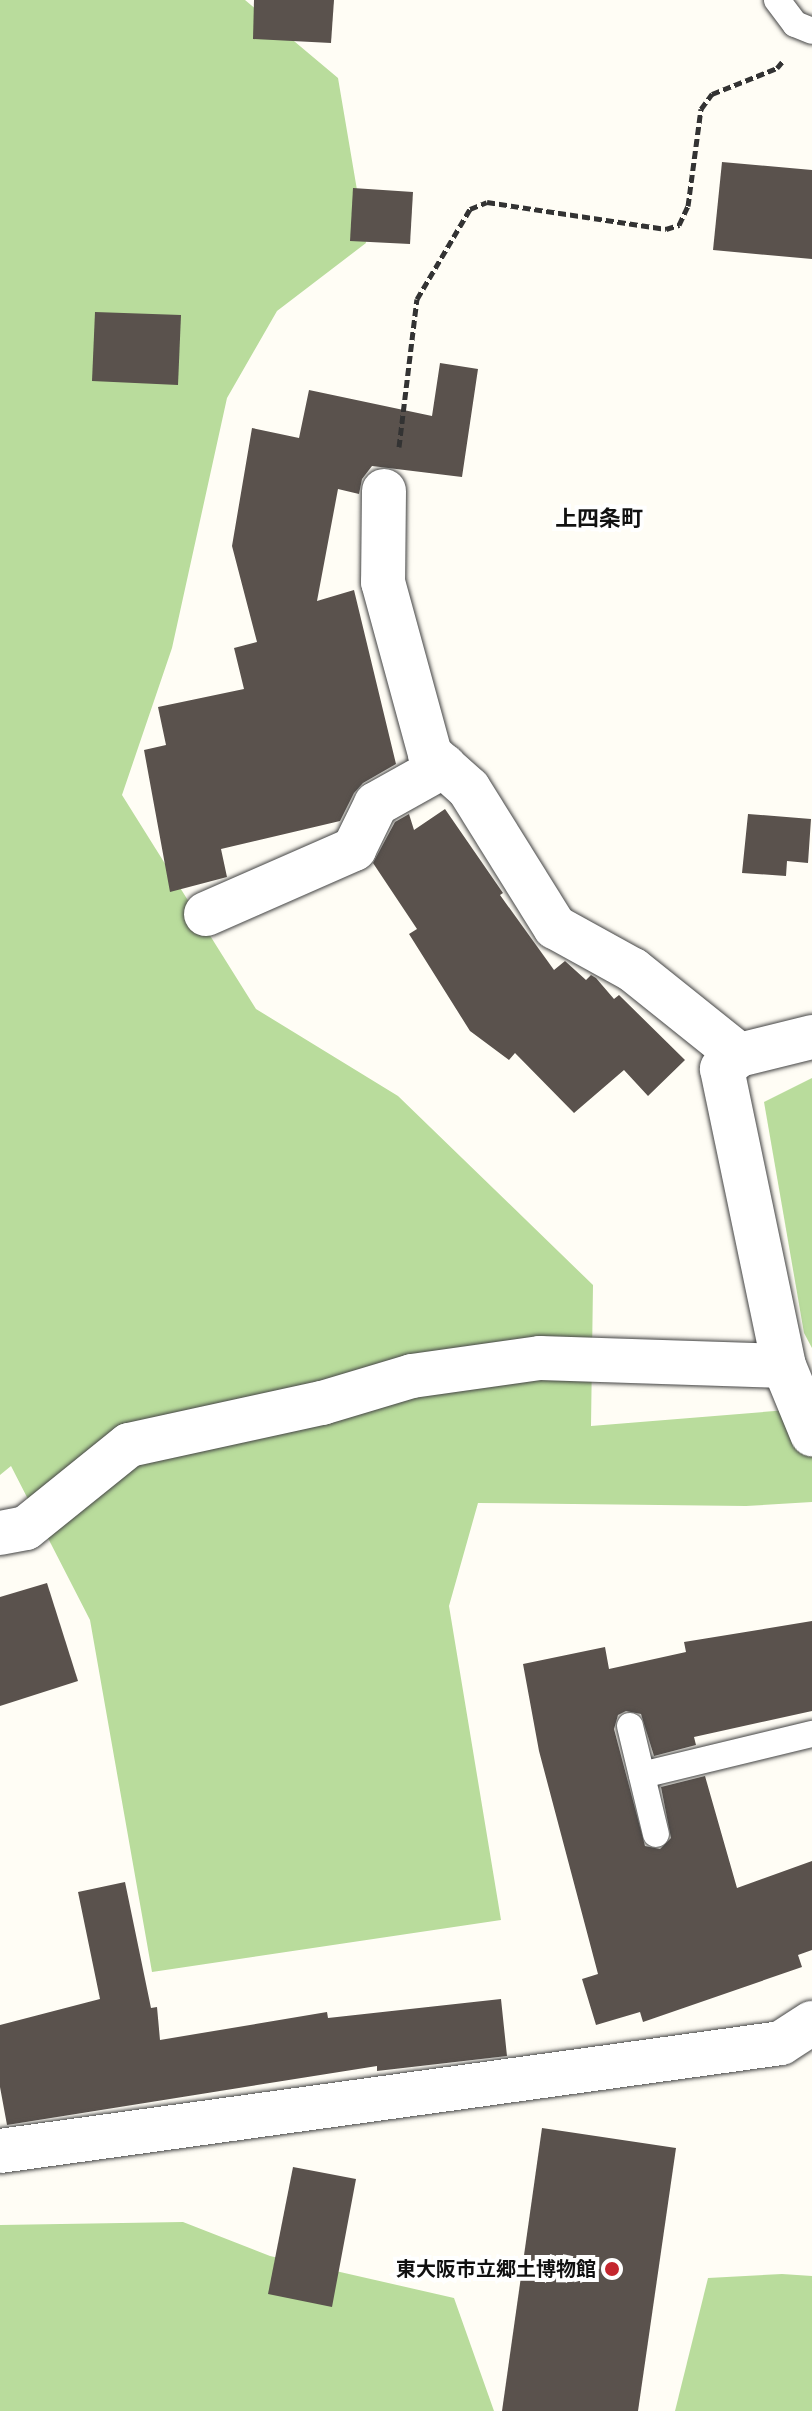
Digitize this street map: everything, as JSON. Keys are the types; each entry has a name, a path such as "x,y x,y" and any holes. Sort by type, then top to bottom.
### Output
{"street":[{"path":"384,491 383,582 430,754 469,789 555,927 633,970 739,1055"},
{"path":"206,914 354,849 376,804 444,766"},
{"path":"812,1037 739,1055 722,1069 784,1366 812,1434"},
{"path":"0,1533 26,1528 129,1445 322,1403 412,1376 540,1358 784,1366"},
{"path":"0,2151 781,2043 812,2023"}],"lane":[{"path":"777,0 795,24 810,30"},
{"path":"630,1726 656,1834"},
{"path":"642,1775 812,1734"}],"path":[{"path":"384,491 396,472 417,299 470,209 487,202 666,229 679,225 688,206 701,109 712,94 777,68 810,30"}],"green space":[{"path":"0,0 245,0 338,78 366,243 277,311 227,398 172,648 122,795 256,1009 398,1096 593,1285 591,1426 812,1408 812,1502 746,1506 478,1503 449,1606 501,1920 152,1972 90,1620 11,1466 0,1475"},
{"path":"812,1078 812,1348 804,1333 764,1102"},
{"path":"183,2222 270,2256 454,2298 494,2411 0,2411 0,2225"},
{"path":"782,2274 812,2276 812,2411 675,2411 708,2278"}],"building":[{"path":"254,0 334,0 331,43 253,39"},
{"path":"722,162 812,170 812,259 713,250"},
{"path":"353,188 413,192 410,244 350,241"},
{"path":"95,312 181,315 178,385 92,381"},
{"path":"440,363 478,369 462,477 372,466 362,479 359,494 338,489 317,601 354,590 396,764 363,783 354,793 340,821 221,849 227,877 170,892 144,750 166,745 158,707 244,689 234,648 257,642 232,546 252,428 299,438 309,390 432,416"},
{"path":"445,809 503,893 500,895 554,970 565,961 586,980 591,975 596,978 614,999 619,995 685,1060 648,1096 624,1070 574,1113 515,1053 509,1060 470,1031 409,934 417,929 373,863 395,822 409,814 414,830"},
{"path":"748,814 811,819 808,863 787,861 786,876 742,873"},
{"path":"47,1583 78,1681 0,1706 0,1597"},
{"path":"812,1621 812,1711 694,1737 696,1745 654,1756 641,1714 626,1711 618,1715 614,1729 645,1846 660,1849 671,1838 661,1787 705,1776 737,1888 812,1861 812,1950 798,1955 802,1967 643,2022 640,2012 596,2025 582,1979 598,1974 539,1751 523,1664 605,1647 609,1669 686,1652 684,1642"},
{"path":"125,1882 151,2008 157,2007 160,2040 327,2012 328,2018 501,1999 507,2056 377,2071 377,2066 7,2125 0,2087 0,2025 100,1999 78,1892"},
{"name":"東大阪市立郷土博物館","path":"542,2128 676,2148 638,2411 502,2411"},
{"path":"293,2167 356,2179 332,2307 268,2294"}],"place":[{"name":"東大阪市立郷土博物館","path":"612,2269"}],"district":[{"name":"上四条町","path":"599,519"}]}
